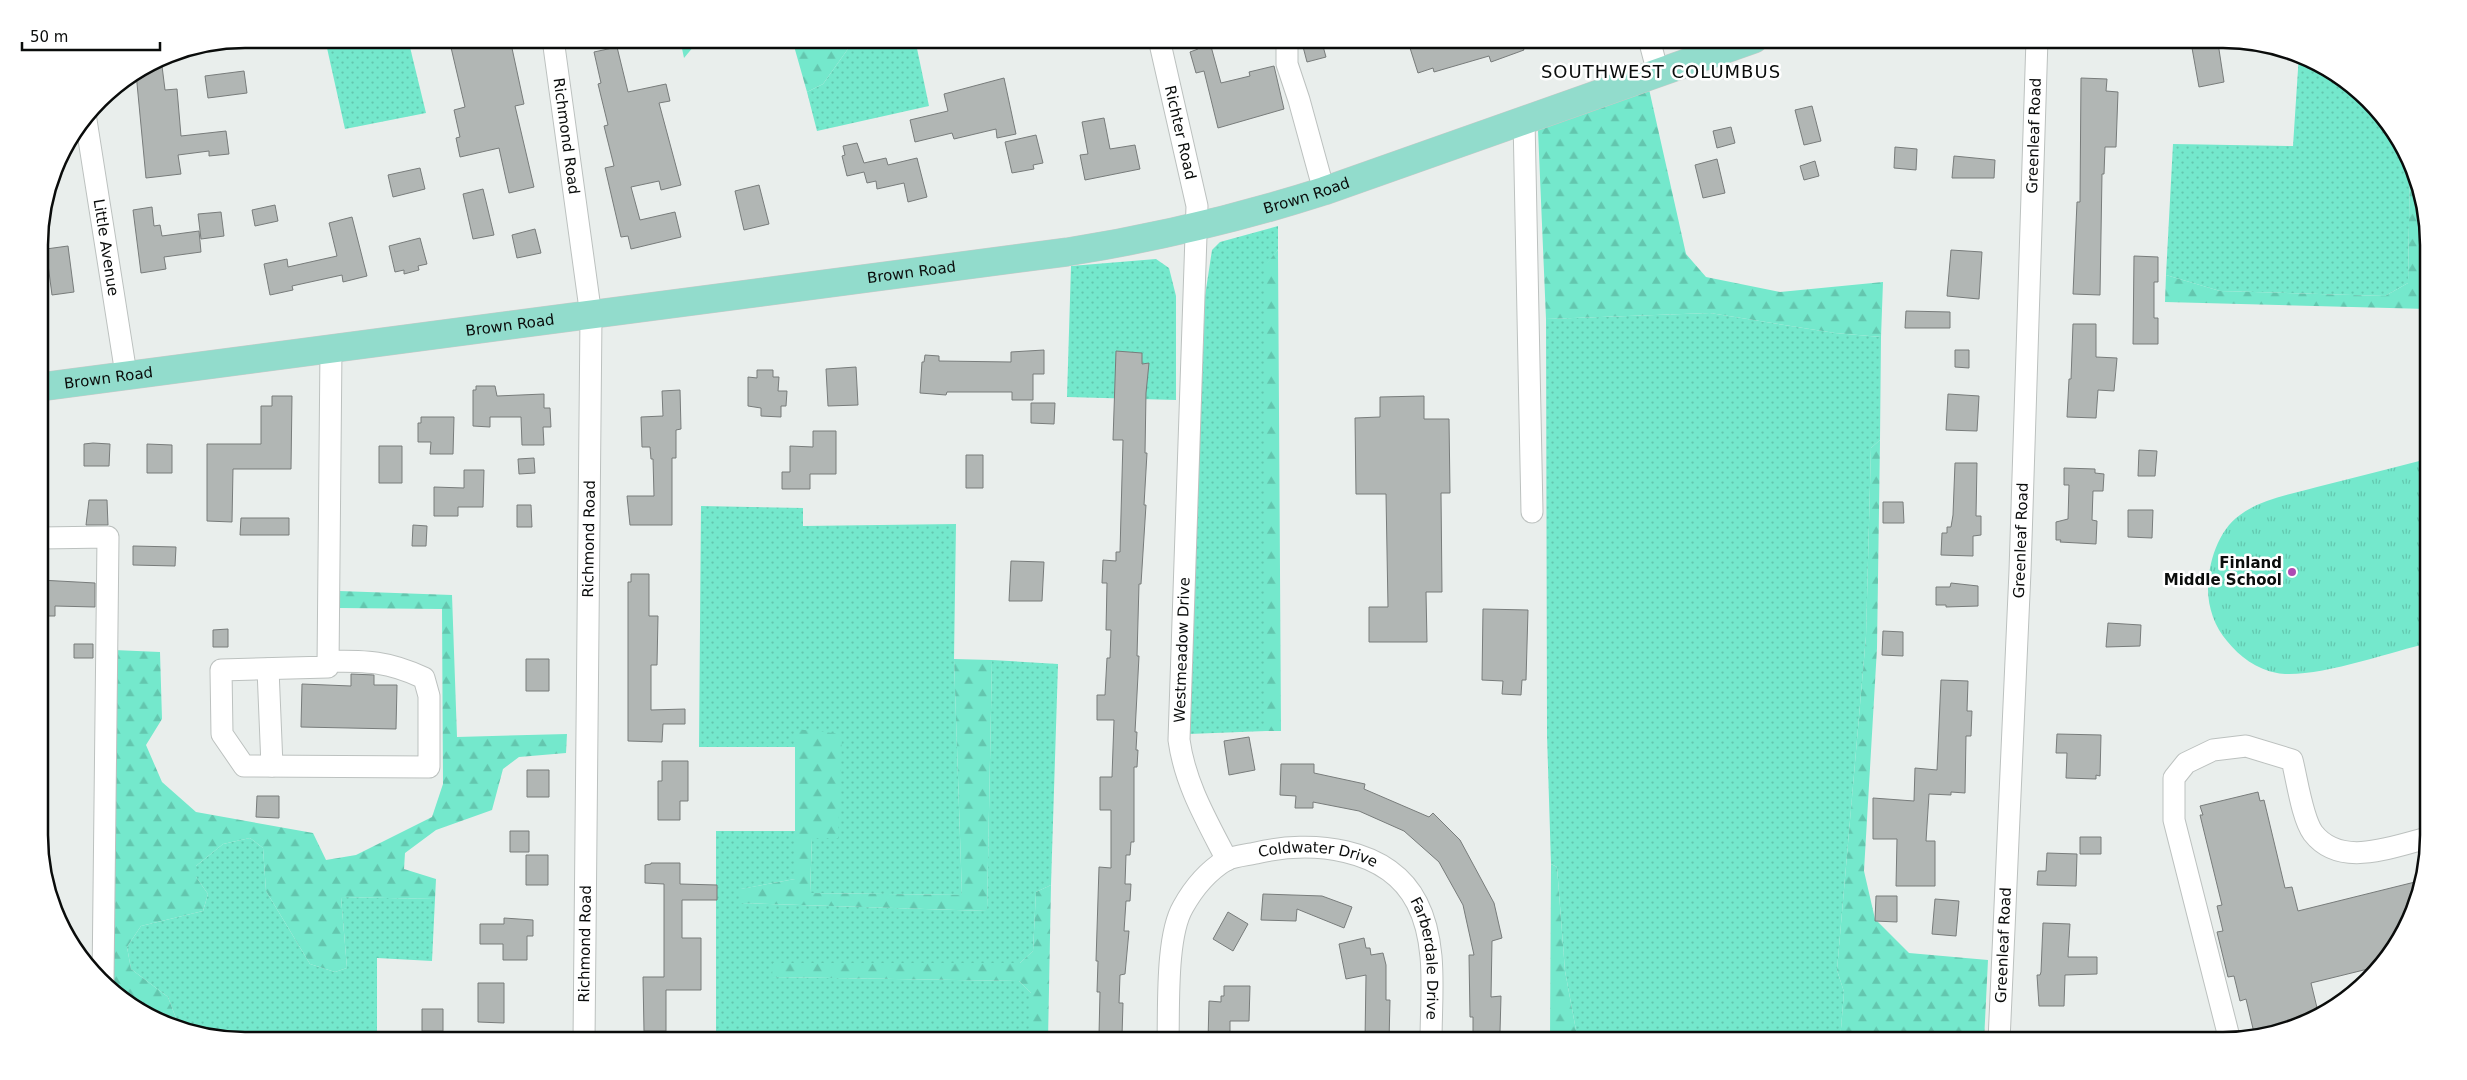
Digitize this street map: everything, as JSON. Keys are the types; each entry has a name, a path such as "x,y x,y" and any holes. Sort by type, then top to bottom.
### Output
{"main road":[{"name":"Brown Road","path":"48,386 126,374 591,316 1067,252 1197,228 1324,191 1728,48"}],"street":[{"name":"Richmond Road","path":"554,48 591,316 584,1032"},
{"name":"Richter Road","path":"1161,48 1197,206 1197,228"},
{"path":"1286,48 1287,64 1300,100 1324,191"},
{"path":"1651,48 1658,72"},
{"name":"Greenleaf Road","path":"1999,1032 2020,571 2038,48"},
{"path":"1524,119 1532,512"},
{"name":"Little Avenue","path":"87,126 126,374"},
{"name":"Westmeadow Drive","path":"1197,228 1179,740 1182,762 1188,781 1227,860"},
{"path":"328,661 372,661 400,667 424,678 429,696 430,767 244,766 222,734 221,670 328,667 328,661 331,348"},
{"path":"48,538 108,537 103,973"},
{"path":"268,669 272,766"},
{"path":"2228,1032 2174,820 2174,778 2186,763 2212,750 2246,746 2292,760 2301,801 2313,833 2332,849 2358,854 2420,840"},
{"name":"Coldwater Drive","path":"1227,860 1278,848 1329,849 1354,853 1380,864 1401,881"},
{"path":"1168,1032 1171,949 1182,908 1200,882 1227,860"},
{"name":"Farberdale Drive","path":"1401,881 1417,902 1427,929 1431,954 1431,1032"}],"green space":[{"path":"327,48 410,48 426,113 345,129"},
{"path":"682,48 692,48 684,58"},
{"path":"795,48 849,48 823,84 807,92"},
{"path":"849,48 917,48 929,106 817,131 807,92 823,84"},
{"path":"2298,62 2332,81 2362,105 2386,135 2405,169 2410,183 2408,283 2385,296 2220,291 2166,275 2173,144 2293,146"},
{"path":"1649,89 1686,254 1706,277 1780,292 1883,282 1881,337 1835,333 1710,313 1546,319 1538,130"},
{"path":"2410,183 2418,219 2420,309 2165,302 2166,275 2220,291 2385,296 2408,283"},
{"path":"1278,226 1278,250 1266,265 1266,731 1189,734 1205,296 1212,250 1220,242"},
{"path":"1278,250 1281,731 1266,731 1266,264"},
{"path":"1156,259 1169,268 1176,296 1176,400 1067,397 1071,266"},
{"path":"1710,313 1835,333 1881,337 1880,440 1871,448 1866,636 1837,970 1844,992 1841,1032 1576,1032 1565,971 1557,867 1551,864 1547,735 1546,319"},
{"path":"1880,440 1877,648 1864,871 1875,919 1909,953 1988,960 1984,1032 1841,1032 1844,992 1837,970 1866,636 1871,448"},
{"path":"2420,461 2420,645 2330,669 2291,674 2262,669 2249,662 2232,647 2216,623 2209,603 2208,579 2212,559 2220,538 2232,521 2248,509 2277,498"},
{"path":"701,506 803,508 803,526 956,524 954,659 962,895 810,893 812,838 838,838 795,730 795,747 699,747"},
{"path":"339,591 452,595 457,737 567,734 566,753 519,757 503,769 492,810 436,830 405,853 404,869 436,879 435,899 341,897 347,968 335,972 310,964 266,891 263,848 250,838 223,844 196,866 196,877 208,894 203,911 141,926 127,947 131,969 168,997 177,1021 169,1018 135,999 112,981 114,650 160,652 162,719 146,745 162,782 196,812 313,833 326,860 356,855 432,817 443,784 442,609 339,608"},
{"path":"954,659 992,660 987,911 741,903 740,889 795,879 795,729 842,734 838,838 812,838 810,893 962,895"},
{"path":"992,660 1058,664 1051,885 1036,892 1033,951 1020,963 772,977 1019,981 1031,993 1031,1032 716,1032 716,831 795,831 795,879 741,889 741,903 987,911"},
{"path":"250,838 263,848 266,891 310,964 335,972 347,968 341,897 435,899 432,961 377,958 377,1032 232,1032 194,1026 177,1021 168,997 131,969 127,947 141,926 203,911 208,894 196,877 196,866 223,844"},
{"path":"1551,864 1557,867 1565,971 1576,1032 1550,1032"},
{"path":"1051,885 1048,1032 1031,1032 1031,993 1019,981 772,977 773,963 1020,963 1033,951 1036,892"}],"building":[{"path":"451,48 512,48 524,104 515,106 534,187 509,193 499,148 460,157 456,138 460,137 454,110 465,107"},
{"path":"617,48 628,92 666,84 670,101 659,103 681,185 661,190 659,181 631,187 640,220 675,212 681,237 631,249 628,236 621,237 605,168 614,166 604,126 608,125 598,84 601,83 594,52"},
{"path":"1211,48 1221,83 1250,76 1249,72 1274,66 1284,109 1218,128 1204,71 1196,73 1190,52"},
{"path":"1303,48 1324,48 1326,57 1307,62"},
{"path":"1410,48 1523,48 1524,50 1491,62 1489,56 1434,72 1433,68 1418,73"},
{"path":"2192,48 2219,48 2224,82 2199,87"},
{"path":"162,66 165,90 177,89 181,136 226,131 229,154 209,156 209,151 178,155 181,174 146,178 137,80"},
{"path":"244,71 247,93 208,98 205,76"},
{"path":"1004,78 1016,134 997,138 996,129 954,139 952,133 915,142 910,120 948,111 944,94"},
{"path":"2081,78 2107,79 2106,91 2118,92 2116,147 2105,147 2104,174 2102,174 2100,295 2073,294 2077,202 2080,202"},
{"path":"1812,106 1821,141 1804,145 1795,110"},
{"path":"1104,118 1110,149 1135,145 1140,169 1085,180 1080,155 1088,154 1082,122"},
{"path":"1731,127 1735,143 1717,148 1713,131"},
{"path":"1036,135 1043,163 1033,165 1034,169 1012,173 1005,142"},
{"path":"857,143 864,163 886,158 888,165 917,158 927,197 908,202 904,183 877,189 876,181 867,183 864,172 847,176 842,156 845,155 843,146"},
{"path":"1895,147 1917,149 1916,170 1894,168"},
{"path":"1954,156 1995,160 1994,178 1952,178"},
{"path":"1717,159 1725,193 1703,198 1695,165"},
{"path":"1815,161 1819,176 1804,180 1800,166"},
{"path":"420,168 425,189 393,197 388,175"},
{"path":"759,185 769,224 744,230 735,191"},
{"path":"483,189 494,235 473,239 463,194"},
{"path":"275,205 278,221 255,226 252,210"},
{"path":"152,207 154,226 160,225 162,236 199,231 201,252 164,257 166,269 141,273 133,210"},
{"path":"221,212 224,236 201,239 198,214"},
{"path":"352,217 367,276 343,282 342,275 292,286 293,290 270,295 264,264 287,259 288,267 337,256 329,223"},
{"path":"535,229 541,253 517,258 512,235"},
{"path":"420,238 427,264 418,266 419,270 404,274 404,270 395,272 389,246"},
{"path":"68,246 74,292 52,295 48,249"},
{"path":"1951,250 1982,252 1979,299 1947,296"},
{"path":"2134,256 2158,257 2158,282 2154,282 2154,318 2158,318 2158,344 2133,344"},
{"path":"1906,311 1950,312 1950,328 1905,328"},
{"path":"2073,324 2096,324 2096,357 2117,358 2114,391 2098,390 2096,418 2067,417 2069,379 2071,379"},
{"path":"1044,350 1044,374 1033,374 1033,400 1012,400 1012,392 947,392 946,395 920,393 922,362 924,362 925,355 939,356 939,361 1011,362 1011,352"},
{"path":"1955,350 1969,350 1969,368 1955,367"},
{"path":"1116,351 1142,353 1142,364 1149,363 1146,393 1145,453 1147,453 1144,505 1146,505 1141,584 1139,584 1137,656 1139,656 1135,732 1137,732 1136,750 1138,750 1137,767 1134,767 1134,842 1131,842 1130,855 1126,855 1125,884 1131,884 1130,901 1126,901 1124,931 1129,931 1125,974 1120,975 1119,1003 1123,1003 1122,1032 1099,1032 1100,992 1097,992 1098,961 1096,961 1099,867 1111,868 1111,810 1100,810 1100,777 1112,777 1114,720 1097,720 1097,695 1105,695 1107,658 1110,658 1111,630 1106,630 1107,583 1102,583 1103,560 1116,561 1116,552 1120,552 1123,440 1113,440"},
{"path":"856,367 858,405 828,406 826,369"},
{"path":"757,370 773,370 773,377 779,377 778,391 787,391 786,406 781,406 781,417 761,416 761,408 748,406 748,377 757,378"},
{"path":"476,386 495,386 497,396 544,394 544,408 550,408 551,427 543,427 544,445 522,445 521,417 490,417 490,427 473,426 473,390 476,390"},
{"path":"680,390 681,429 676,430 676,458 672,458 672,525 630,525 627,496 654,496 653,459 651,459 650,447 642,447 641,417 663,416 662,391"},
{"path":"1948,394 1979,396 1977,431 1946,430"},
{"path":"272,396 292,396 291,469 233,469 232,522 207,521 207,444 261,444 261,406 272,406"},
{"path":"1424,396 1424,419 1449,419 1450,493 1441,493 1442,592 1426,592 1427,642 1369,642 1369,607 1388,607 1386,494 1356,494 1355,418 1380,417 1380,397"},
{"path":"1031,403 1055,403 1054,424 1031,423"},
{"path":"421,417 454,417 453,454 430,454 431,442 418,442 418,423 421,423"},
{"path":"813,431 836,431 836,474 810,474 810,489 782,489 782,472 790,472 790,446 813,447"},
{"path":"84,444 110,444 109,466 84,466"},
{"path":"147,444 172,445 172,473 147,473"},
{"path":"379,446 402,446 402,483 379,483"},
{"path":"2139,450 2157,451 2155,476 2138,476"},
{"path":"966,455 983,455 983,488 966,488"},
{"path":"534,458 535,473 519,474 518,459"},
{"path":"1955,463 1977,463 1976,516 1981,516 1981,535 1973,536 1973,556 1941,555 1942,533 1947,533 1947,527 1951,527 1953,515"},
{"path":"2064,468 2095,469 2095,473 2104,474 2103,491 2093,491 2092,520 2097,521 2096,544 2060,542 2061,540 2056,540 2056,522 2068,519 2069,485 2064,485"},
{"path":"464,470 484,470 483,507 458,507 458,516 434,516 434,487 464,488"},
{"path":"89,500 107,500 108,525 86,525"},
{"path":"1883,502 1903,502 1904,523 1883,523"},
{"path":"517,505 531,505 532,527 517,527"},
{"path":"2128,510 2153,510 2152,538 2128,537"},
{"path":"241,518 289,518 289,535 240,535"},
{"path":"413,525 427,526 426,546 412,546"},
{"path":"133,546 176,547 175,566 133,565"},
{"path":"1011,561 1044,562 1042,601 1009,601"},
{"path":"631,574 649,574 649,616 658,616 657,665 651,665 651,710 685,709 685,724 663,724 662,742 628,741 628,582 631,582"},
{"path":"48,580 95,583 95,607 55,606 55,616 48,616"},
{"path":"1951,583 1978,586 1978,606 1946,607 1946,605 1936,605 1936,587 1950,587"},
{"path":"1483,609 1528,610 1526,680 1522,680 1521,695 1502,694 1503,681 1482,680"},
{"path":"2108,623 2141,625 2140,646 2106,647"},
{"path":"228,629 228,647 213,647 213,630"},
{"path":"1883,631 1903,632 1903,656 1882,655"},
{"path":"74,644 93,644 93,658 74,658"},
{"path":"526,659 549,659 549,691 526,691"},
{"path":"351,674 374,675 374,685 397,685 396,729 301,727 302,684 351,686"},
{"path":"1941,680 1968,681 1967,711 1972,711 1971,736 1966,736 1965,793 1951,792 1951,795 1929,794 1926,841 1935,841 1935,886 1896,886 1897,839 1873,839 1873,798 1914,801 1915,768 1937,770"},
{"path":"2057,734 2101,735 2100,776 2096,775 2096,779 2066,778 2067,753 2056,753"},
{"path":"1249,737 1255,770 1229,775 1224,741"},
{"path":"662,761 688,761 688,801 680,801 680,820 658,820 658,781 662,781"},
{"path":"1281,764 1314,764 1314,773 1365,784 1364,789 1429,817 1433,813 1460,840 1494,903 1502,938 1492,941 1491,997 1501,996 1500,1032 1473,1032 1473,1017 1470,1017 1469,955 1474,955 1463,905 1439,862 1404,831 1359,811 1313,802 1313,808 1295,808 1296,796 1280,795"},
{"path":"527,770 549,770 549,797 527,797"},
{"path":"2258,792 2260,801 2264,800 2285,888 2292,887 2298,911 2414,882 2405,911 2399,923 2386,945 2367,969 2311,983 2317,1008 2298,1018 2253,1030 2246,999 2240,1001 2234,976 2228,977 2217,932 2223,931 2217,906 2222,905 2200,815 2203,815 2200,806"},
{"path":"257,796 279,796 279,818 256,817"},
{"path":"510,831 529,831 529,852 510,852"},
{"path":"2080,837 2101,837 2101,854 2080,854"},
{"path":"2047,853 2077,854 2076,886 2037,885 2038,871 2046,871"},
{"path":"526,855 548,855 548,885 526,885"},
{"path":"651,863 680,863 680,884 717,885 717,900 682,900 682,938 701,938 701,990 666,990 666,1031 644,1031 643,977 664,977 664,884 645,883 645,865"},
{"path":"1263,894 1322,896 1352,907 1344,928 1297,909 1296,921 1261,920"},
{"path":"1876,896 1897,896 1897,922 1875,921"},
{"path":"1935,899 1959,901 1956,936 1932,934"},
{"path":"1228,912 1248,924 1233,951 1213,939"},
{"path":"504,918 533,920 533,936 527,936 527,960 503,960 503,944 480,944 480,924 504,924"},
{"path":"2043,923 2070,924 2068,957 2097,957 2097,974 2065,975 2064,1006 2039,1006 2037,975 2040,975 2041,972"},
{"path":"1364,938 1366,948 1370,948 1371,955 1383,953 1386,965 1386,1000 1390,1000 1389,1032 1365,1032 1366,975 1346,979 1339,944"},
{"path":"478,983 504,983 504,1023 478,1022"},
{"path":"1224,986 1250,986 1249,1021 1230,1021 1230,1032 1208,1032 1209,1001 1221,1002 1221,996 1224,996"},
{"path":"422,1009 443,1009 443,1031 422,1031"}],"place":[{"name":"Finland Middle School","path":"2292,572"}],"district":[{"name":"SOUTHWEST COLUMBUS","path":"1661,72"}]}
